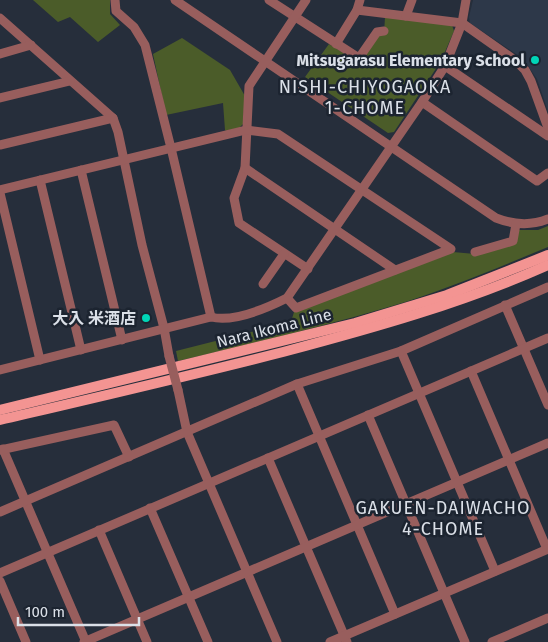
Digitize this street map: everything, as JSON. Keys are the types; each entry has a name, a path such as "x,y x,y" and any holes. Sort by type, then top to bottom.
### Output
{"main road":[{"name":"Nara Ikoma Line","path":"0,410 355,324 447,295 548,255"},
{"name":"Nara Ikoma Line","path":"0,420 242,362 364,330 447,305 548,264"}],"street":[{"path":"115,0 116,11 134,27 145,45 172,148 211,317"},
{"path":"175,0 496,218 516,224 528,225 548,219"},
{"path":"269,0 359,58 377,32 384,31"},
{"path":"306,0 249,86 245,168 234,198 239,223 308,269"},
{"path":"336,44 357,10 360,0"},
{"path":"406,16 412,0"},
{"path":"0,370 211,317 221,320 265,309 287,298 445,66 462,23 466,0"},
{"path":"357,10 462,23 516,61 525,70 531,81 548,128"},
{"path":"0,18 113,118 118,132 142,245 164,328 187,432 277,642"},
{"path":"0,54 31,45"},
{"path":"445,66 548,136"},
{"path":"0,98 70,81"},
{"path":"422,102 536,180 548,173"},
{"path":"0,145 113,118"},
{"path":"0,190 246,130 278,134 450,249 296,308 287,298"},
{"path":"245,168 395,270"},
{"path":"81,170 122,340"},
{"path":"40,180 81,350"},
{"path":"0,194 40,360"},
{"path":"474,252 513,241 516,224"},
{"path":"263,284 284,254"},
{"path":"0,512 297,384 401,351 548,287"},
{"path":"505,305 548,405"},
{"path":"0,573 548,338"},
{"path":"401,351 495,571"},
{"path":"330,642 346,639 395,614 547,549 471,371"},
{"path":"297,384 395,614"},
{"path":"368,415 465,642"},
{"path":"128,457 114,426 2,449 48,552 85,642 548,443"},
{"path":"268,458 346,639"},
{"path":"150,508 208,642"},
{"path":"99,530 147,642"},
{"path":"0,581 26,642"},
{"path":"492,642 548,618"}],"shaded area":[{"name":"Mitsugarasu Elementary School","path":"473,0 548,0 548,111 537,79 528,66 516,54 470,23 469,17"}],"green space":[{"path":"33,0 110,0 110,14 120,25 98,42 70,17 58,22"},
{"path":"385,17 452,25 454,31 441,61 394,132 388,133 305,77 329,44 360,63 379,34 384,34"},
{"path":"182,38 230,70 245,96 243,124 239,128 225,130 223,103 166,115 153,54"},
{"path":"548,226 548,247 451,286 412,300 339,321 178,361 176,351 291,322 294,312 453,252 475,254 516,243 518,230 538,230"}],"place":[{"name":"Mitsugarasu Elementary School","path":"535,60"},
{"name":"大入 米酒店","path":"146,318"}],"district":[{"name":"NISHI-CHIYOGAOKA 1-CHOME","path":"365,97"},
{"name":"GAKUEN-DAIWACHO 4-CHOME","path":"443,518"}]}
